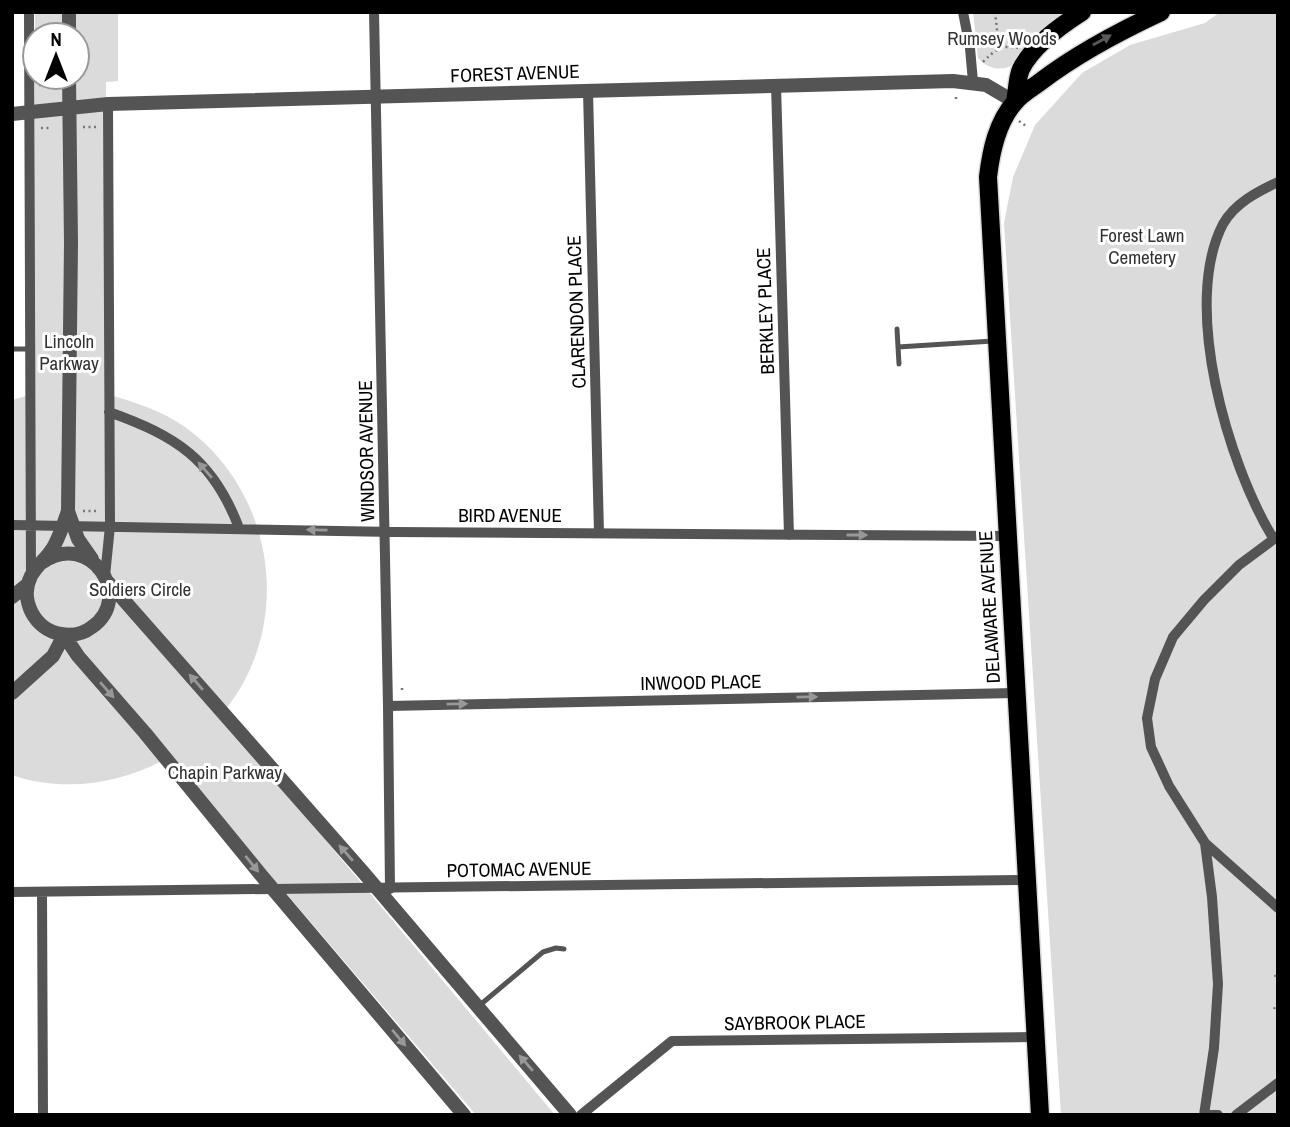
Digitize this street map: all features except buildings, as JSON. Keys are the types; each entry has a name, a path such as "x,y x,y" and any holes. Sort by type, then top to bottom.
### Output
{"main road":[{"name":"DELAWARE AVENUE","path":"1040,1115 988,177 991,152 1000,127 1015,102 1021,70 1058,29 1082,12"},
{"name":"DELAWARE AVENUE","path":"1015,102 1084,50 1161,12"}],"street":[{"path":"29,12 30,525 27,600 33,616 45,628 66,635 86,631 100,619 108,602 103,574 110,526 108,104"},
{"name":"WINDSOR AVENUE","path":"374,12 388,706 384,889"},
{"path":"963,12 973,82"},
{"name":"FOREST AVENUE","path":"12,114 108,104 953,81 986,85 1015,102"},
{"name":"BERKLEY PLACE","path":"776,85 789,535"},
{"path":"69,91 71,243 68,525 103,574 384,889 477,1006 570,1115"},
{"name":"CLARENDON PLACE","path":"588,91 599,533"},
{"path":"1278,182 1249,195 1224,222 1210,261 1207,310 1212,367 1223,419 1256,511 1275,537 1239,565 1204,600 1173,637 1155,679 1147,718 1151,747 1169,786 1205,843 1278,908"},
{"path":"109,412 148,425 180,445 207,470 222,491 239,528"},
{"name":"BIRD AVENUE","path":"12,525 1007,536"},
{"path":"12,597 29,581 68,525"},
{"path":"43,562 69,553 82,556 103,574"},
{"path":"12,693 53,656 66,635"},
{"path":"66,635 78,656 464,1115"},
{"name":"INWOOD PLACE","path":"388,706 1015,693"},
{"path":"1205,843 1218,984 1214,1048 1204,1115 1218,1115"},
{"name":"POTOMAC AVENUE","path":"12,892 1027,880"},
{"path":"42,892 43,1115"},
{"name":"SAYBROOK PLACE","path":"581,1115 672,1041 1037,1037"},
{"path":"1236,1115 1278,1083"}],"lane":[{"path":"897,328 899,364"},
{"path":"898,347 996,341"},
{"path":"12,349 29,348"},
{"path":"477,1006 543,952 551,948 564,949"}],"path":[{"path":"995,12 999,48"},
{"path":"985,60 999,48 1014,47 1023,51"},
{"path":"83,127 99,127"},
{"path":"36,128 52,128"},
{"path":"83,510 101,511"},
{"path":"367,515 371,518"},
{"path":"990,672 996,671"},
{"path":"1275,975 1278,981"},
{"path":"1278,989 1278,995"},
{"path":"1274,1009 1278,1002"}],"green space":[{"path":"35,12 118,12 118,81 106,82 107,394 157,411 185,427 216,455 240,488 256,524 265,564 266,603 260,643 244,681 221,715 555,1115 476,1115 169,757 132,774 92,783 52,784 12,775 12,400 33,394 35,91 91,91 91,21 35,21"},
{"name":"Rumsey Woods","path":"973,12 1070,12 1016,63 1001,69 987,65 978,58"},
{"name":"Forest Lawn Cemetery","path":"1220,12 1278,12 1278,1115 1061,1115 1004,223 1013,177 1035,125 1082,73 1130,45 1205,23"}],"park label":[{"name":"Lincoln Parkway","path":"69,352"},
{"name":"Soldiers Circle","path":"140,589"},
{"name":"Chapin Parkway","path":"225,772"}]}
